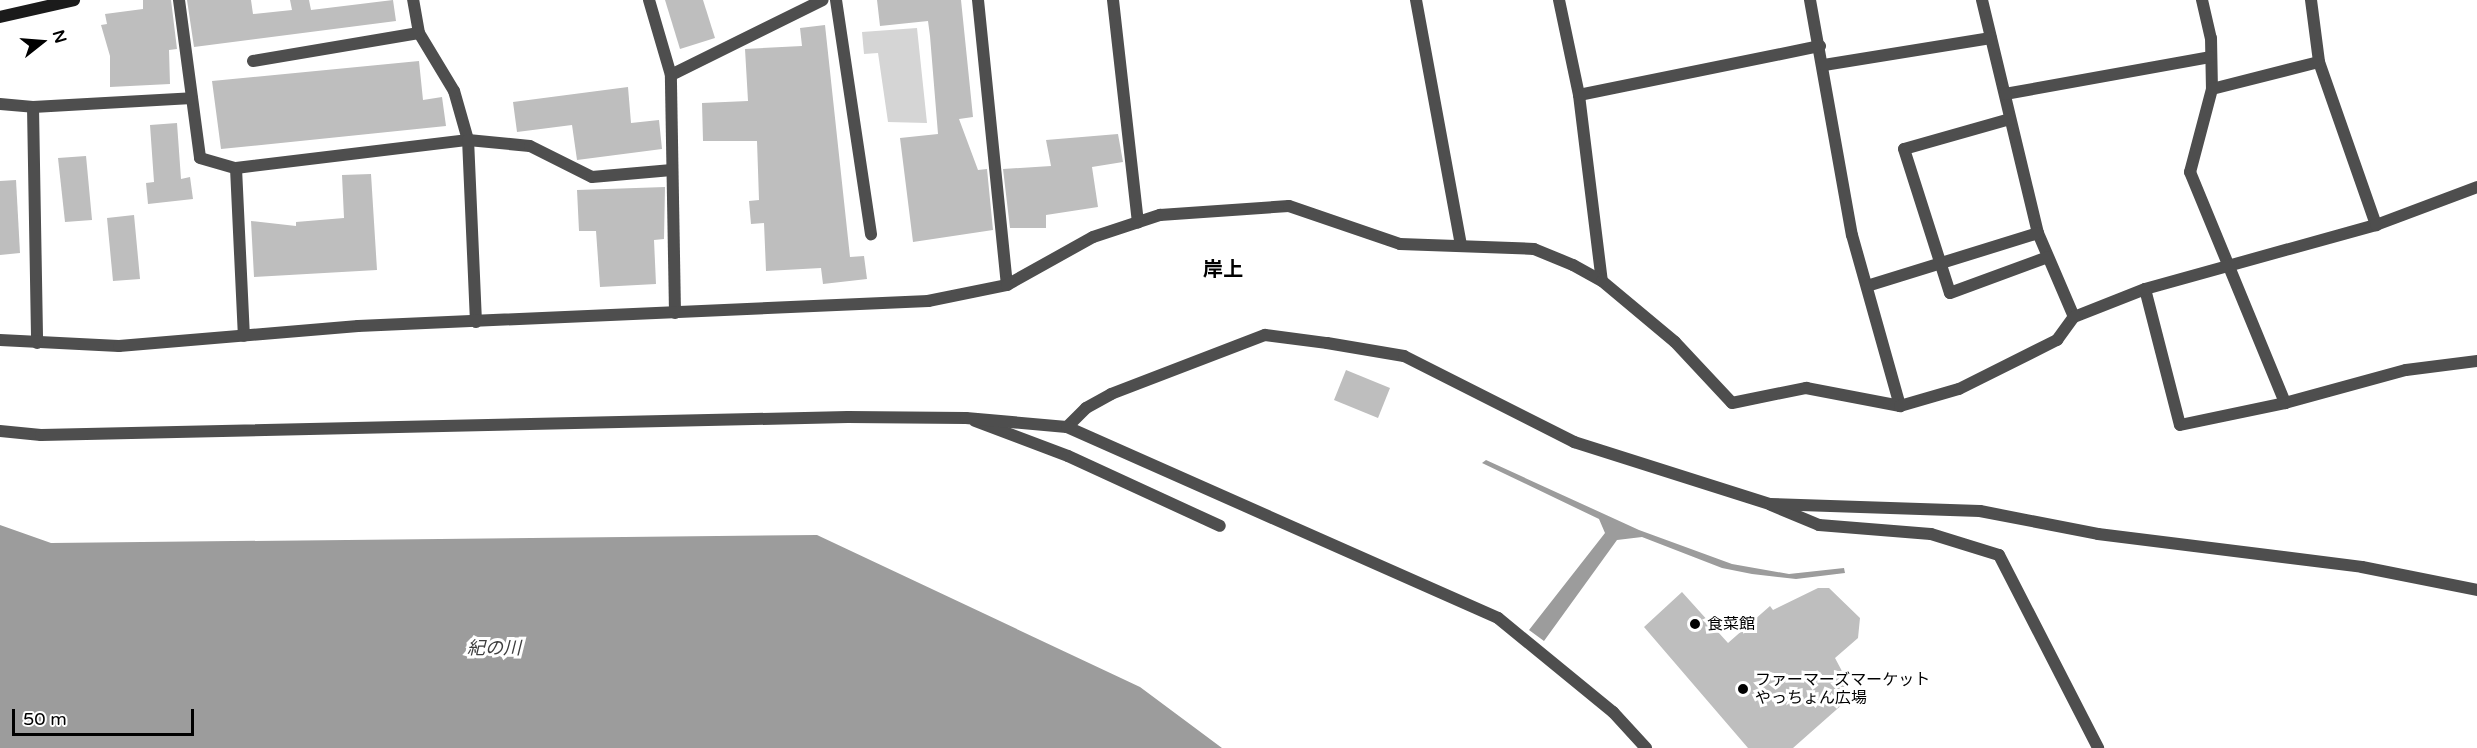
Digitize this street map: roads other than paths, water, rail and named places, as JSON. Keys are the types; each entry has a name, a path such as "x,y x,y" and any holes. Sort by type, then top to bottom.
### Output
{"main road":[{"path":"0,17 74,0"}],"street":[{"path":"179,0 200,158 236,168 468,140 530,146 592,177 672,170"},
{"path":"413,0 419,33 454,91 468,140 476,322"},
{"path":"649,0 671,75 675,313"},
{"path":"671,75 823,0"},
{"path":"836,0 871,234"},
{"path":"978,0 1007,285"},
{"path":"1113,0 1138,223"},
{"path":"1416,0 1461,246"},
{"path":"1559,0 1580,94 1602,280"},
{"path":"1810,0 1824,66 1852,235 1900,406"},
{"path":"1982,0 2038,233 2074,317"},
{"path":"2202,0 2211,38 2212,89 2190,172 2285,404"},
{"path":"2311,0 2319,62 2376,225"},
{"path":"253,61 419,33"},
{"path":"1824,66 1991,38"},
{"path":"1580,94 1820,46"},
{"path":"2005,94 2210,57"},
{"path":"2212,89 2319,62"},
{"path":"0,104 33,106 192,98"},
{"path":"33,106 37,343"},
{"path":"2010,119 1904,149 1950,293 2048,257"},
{"path":"236,168 244,336"},
{"path":"0,340 119,346 476,322 928,301 1007,285 1093,237 1160,215 1289,206 1400,244 1534,249 1602,280 1674,342 1732,403 1806,388 1900,406 1959,388 2057,340 2074,317 2145,289 2228,263 2376,225 2477,187"},
{"path":"1866,286 2038,233"},
{"path":"2145,289 2180,425 2285,404 2406,370 2477,361"},
{"path":"1067,427 1086,408 1111,394 1265,335 1404,356 1574,442 1770,504 1819,525 1931,534 1999,555 2098,748"},
{"path":"966,418 1068,456 1220,526"},
{"path":"0,431 41,435 966,418 1067,427 1498,618 1613,712 1646,748"},
{"path":"1770,504 1980,512 2098,534 2362,567 2477,590"}],"water":[{"path":"1486,460 1639,530 1732,564 1789,574 1844,568 1845,573 1796,579 1752,574 1722,568 1642,537 1617,540 1544,641 1529,630 1605,533 1599,519 1482,463"},
{"name":"紀の川","path":"0,525 51,543 817,535 1140,687 1222,748 0,748"}],"place":[{"name":"食菜館","path":"1695,624"},
{"name":"ファーマーズマーケット やっちょん広場","path":"1743,689"}],"district":[{"name":"岸上","path":"1223,270"}]}
